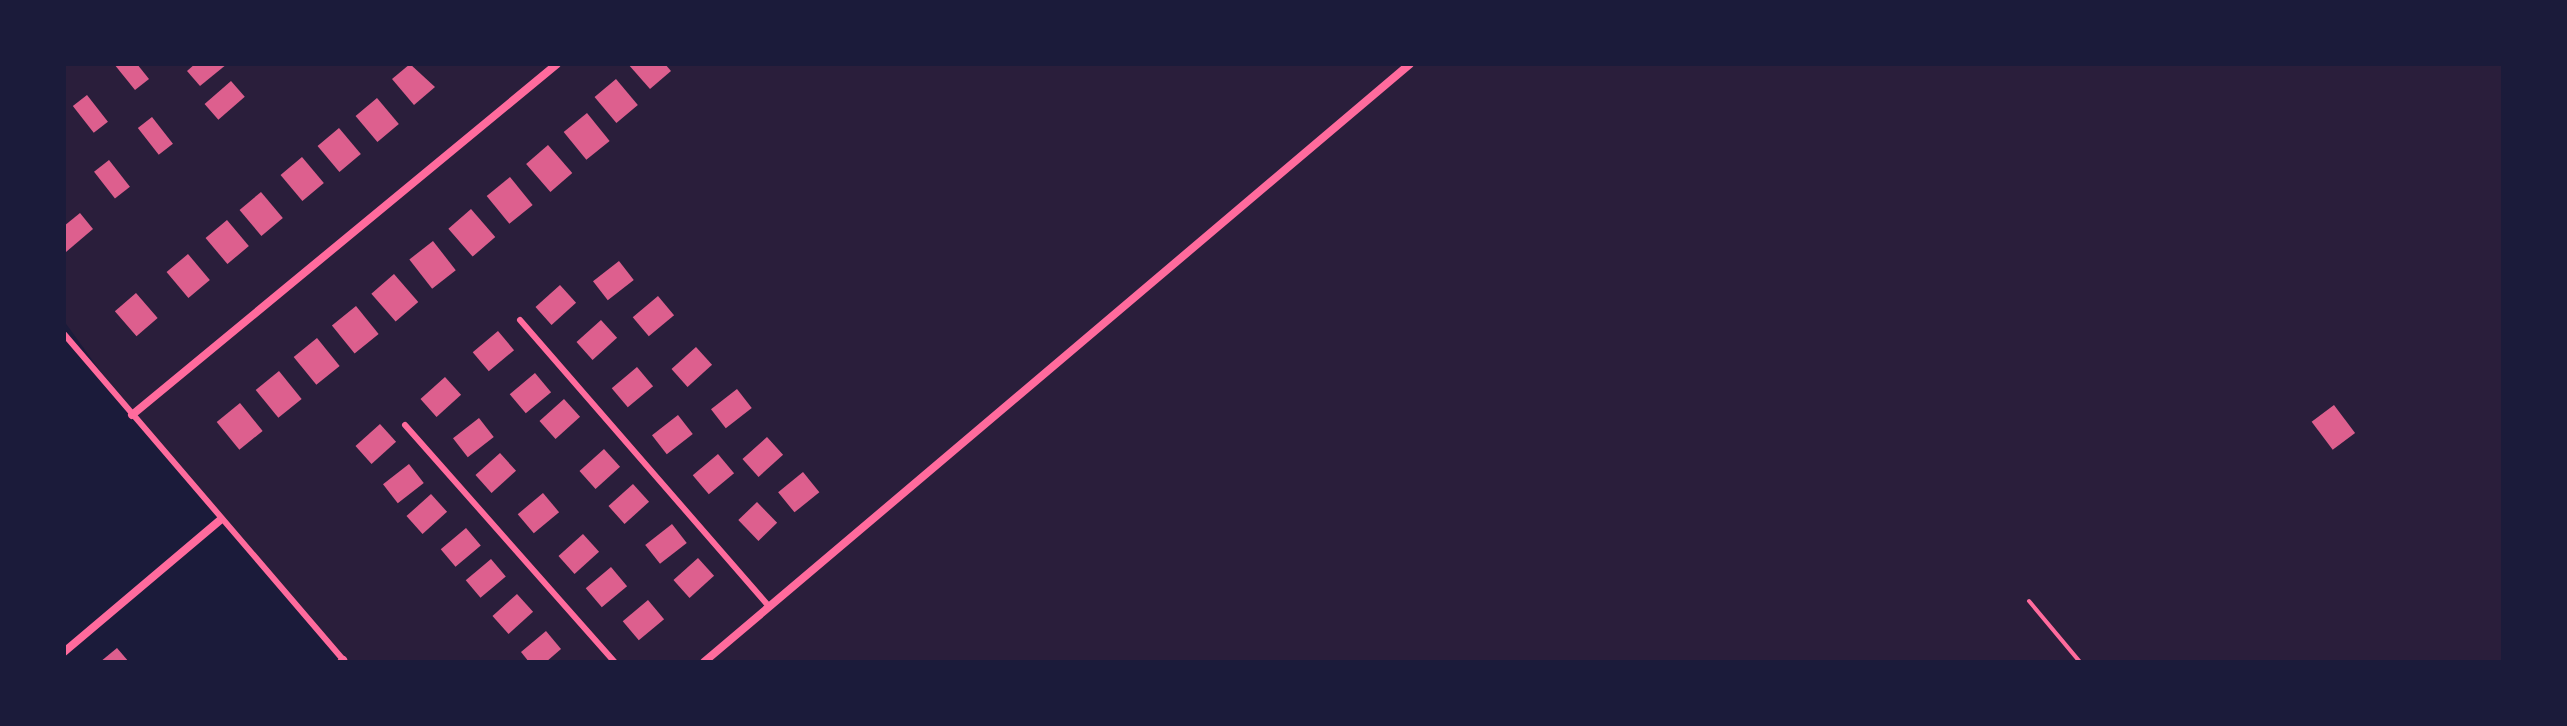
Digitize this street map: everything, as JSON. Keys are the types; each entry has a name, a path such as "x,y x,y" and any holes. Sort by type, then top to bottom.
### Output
{"street":[{"path":"132,415 557,64"},
{"path":"704,662 1410,64"},
{"path":"64,652 220,520"}],"lane":[{"path":"520,320 769,606"},
{"path":"64,334 343,661"},
{"path":"405,425 615,662"}],"path":[{"path":"2029,601 2080,662"}],"shaded area":[{"path":"64,64 2503,64 2503,662 345,662 132,415 64,321"}],"building":[{"path":"114,64 137,64 149,79 135,90"},
{"path":"195,64 227,64 200,86 187,71"},
{"path":"410,64 435,87 414,105 392,79"},
{"path":"628,64 665,64 671,71 650,89"},
{"path":"616,79 638,105 616,123 595,97"},
{"path":"231,81 245,97 218,120 205,104"},
{"path":"87,95 108,122 94,133 73,106"},
{"path":"377,98 399,124 377,142 356,116"},
{"path":"587,113 610,141 586,160 564,132"},
{"path":"152,117 173,144 159,155 138,128"},
{"path":"339,128 361,154 339,172 318,146"},
{"path":"548,145 572,173 550,192 526,164"},
{"path":"302,157 324,183 302,201 281,175"},
{"path":"109,160 130,187 115,198 94,172"},
{"path":"510,177 533,205 509,224 487,196"},
{"path":"261,192 283,218 261,236 240,210"},
{"path":"471,209 495,237 473,257 448,229"},
{"path":"80,213 93,229 66,252 64,226"},
{"path":"227,220 249,246 227,264 206,238"},
{"path":"433,241 456,270 432,289 409,259"},
{"path":"188,254 210,280 188,298 167,272"},
{"path":"619,261 634,280 608,300 593,281"},
{"path":"394,274 418,302 396,322 371,294"},
{"path":"560,285 576,303 552,325 535,307"},
{"path":"136,293 158,318 137,336 115,311"},
{"path":"658,296 674,315 649,336 633,317"},
{"path":"356,306 379,334 355,353 332,326"},
{"path":"601,320 617,338 593,360 576,342"},
{"path":"498,331 514,350 489,371 473,352"},
{"path":"317,338 340,366 316,385 294,357"},
{"path":"696,347 712,365 688,387 671,369"},
{"path":"637,367 653,386 628,407 612,388"},
{"path":"279,371 302,399 278,418 256,390"},
{"path":"535,373 551,392 526,413 510,394"},
{"path":"445,377 461,395 437,417 420,399"},
{"path":"737,389 752,408 726,428 711,409"},
{"path":"564,399 580,417 556,439 539,421"},
{"path":"240,403 263,431 239,450 217,422"},
{"path":"2334,405 2355,433 2333,450 2312,422"},
{"path":"678,415 693,434 667,454 652,435"},
{"path":"479,418 494,437 468,457 453,438"},
{"path":"380,424 396,442 372,464 355,446"},
{"path":"767,437 783,455 759,477 742,459"},
{"path":"604,449 620,467 596,489 579,471"},
{"path":"500,453 516,471 492,493 475,475"},
{"path":"718,454 734,473 709,494 693,475"},
{"path":"409,464 424,483 398,503 383,484"},
{"path":"803,472 819,492 794,512 778,492"},
{"path":"633,484 649,502 625,524 608,506"},
{"path":"543,493 559,512 534,533 518,514"},
{"path":"431,494 447,512 423,534 406,516"},
{"path":"757,502 777,523 758,541 738,520"},
{"path":"672,524 687,543 660,564 645,545"},
{"path":"466,528 481,546 456,567 441,549"},
{"path":"583,534 599,552 575,574 558,556"},
{"path":"698,558 714,576 690,598 673,580"},
{"path":"491,559 506,577 481,598 466,580"},
{"path":"611,567 627,586 602,607 586,588"},
{"path":"517,594 533,612 509,634 492,616"},
{"path":"648,600 664,619 639,640 623,621"},
{"path":"546,631 561,649 546,662 529,662 521,652"},
{"path":"117,648 129,662 100,662"}]}
